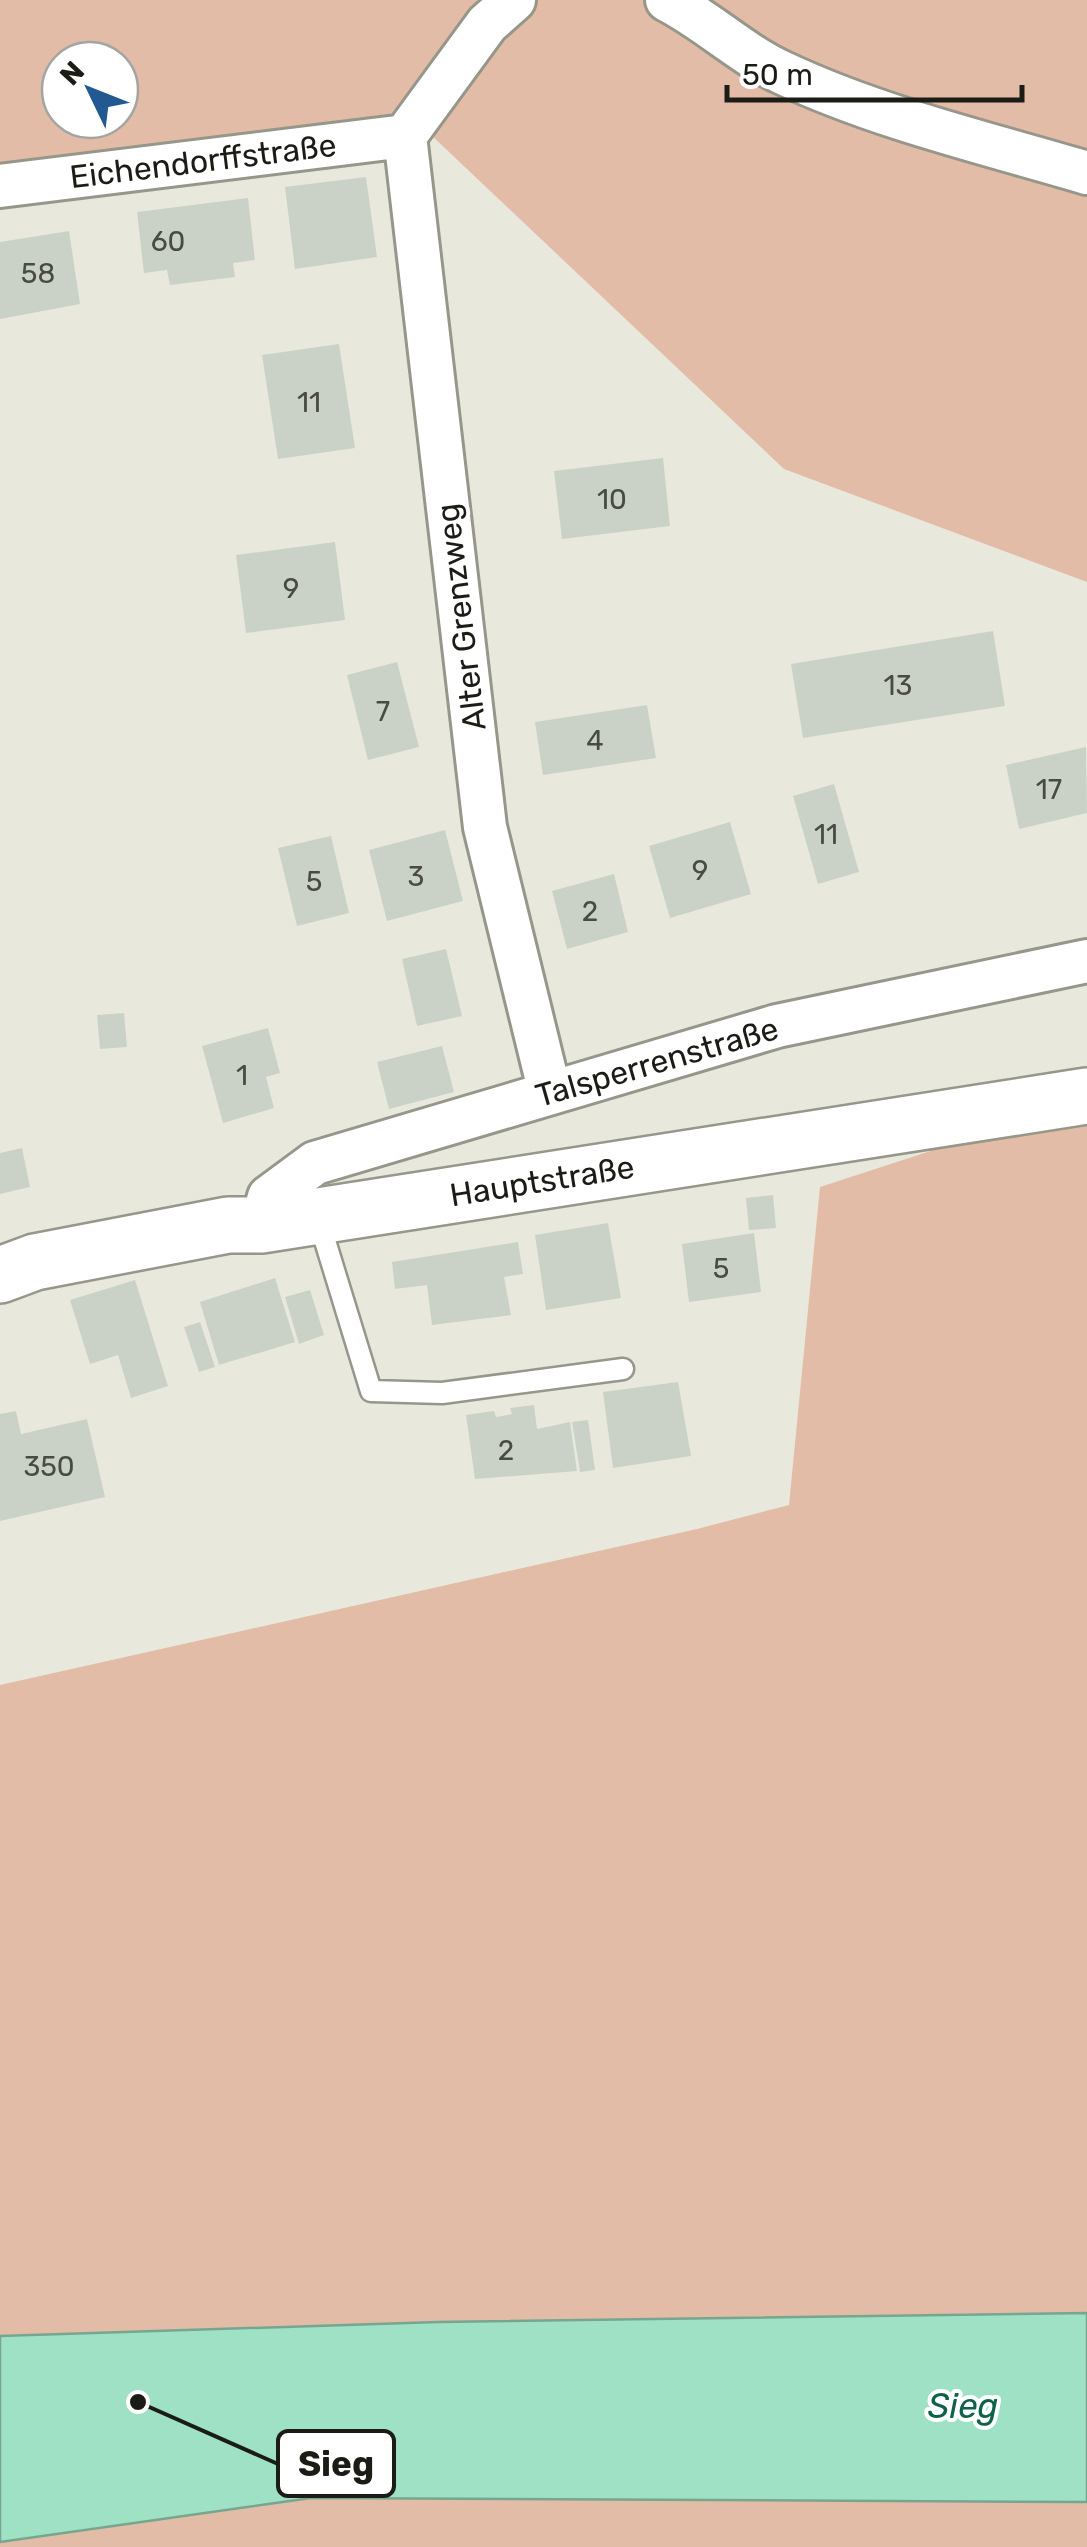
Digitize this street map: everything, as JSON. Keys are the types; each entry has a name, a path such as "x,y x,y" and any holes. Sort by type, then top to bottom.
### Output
{"main road":[{"name":"Hauptstraße","path":"0,1274 35,1262 228,1226 261,1225 1087,1096"}],"street":[{"path":"405,136 487,24 514,0"},
{"path":"667,0 783,74 879,110 1087,173"},
{"name":"Eichendorffstraße","path":"0,186 405,136"},
{"name":"Alter Grenzweg","path":"405,136 485,826 550,1093"},
{"name":"Talsperrenstraße","path":"261,1225 269,1197 315,1163 777,1026 1087,961"}],"lane":[{"path":"318,1216 370,1391 442,1393 623,1369"}],"shaded area":[{"path":"0,0 1087,0 1087,582 784,469 411,116 0,172"},
{"path":"1087,1100 1087,2313 438,2322 0,2336 0,1685 789,1505 820,1187"},
{"path":"311,2498 1087,2502 1087,2547 0,2547 0,2542"}],"water":[{"path":"1087,2313 1087,2502 311,2498 0,2542 0,2336 438,2322"}],"building":[{"path":"366,177 377,257 295,269 285,187"},
{"path":"248,198 255,260 233,263 235,277 170,285 167,270 144,273 137,212"},
{"path":"69,231 80,304 0,319 0,242"},
{"path":"339,344 355,448 278,459 262,355"},
{"path":"663,458 670,526 562,539 554,471"},
{"path":"335,542 345,620 246,633 236,555"},
{"path":"993,631 1005,706 803,738 791,664"},
{"path":"397,662 419,747 368,760 347,675"},
{"path":"647,705 656,758 543,775 535,722"},
{"path":"1086,747 1087,813 1019,829 1006,765"},
{"path":"834,784 859,872 818,884 793,796"},
{"path":"730,822 751,894 670,918 649,846"},
{"path":"445,830 463,901 387,921 369,850"},
{"path":"331,836 349,913 297,926 278,848"},
{"path":"614,874 628,932 567,949 552,891"},
{"path":"446,949 462,1016 417,1026 402,959"},
{"path":"124,1013 127,1047 100,1049 97,1015"},
{"path":"268,1028 280,1073 266,1077 274,1108 223,1123 202,1046"},
{"path":"442,1046 454,1092 389,1109 377,1062"},
{"path":"22,1148 30,1187 0,1194 0,1153"},
{"path":"773,1195 776,1228 749,1230 746,1198"},
{"path":"608,1223 621,1298 546,1310 535,1235"},
{"path":"754,1233 761,1292 689,1302 682,1244"},
{"path":"518,1242 523,1274 504,1277 511,1315 432,1325 427,1285 395,1289 392,1262"},
{"path":"275,1278 295,1342 219,1365 200,1302"},
{"path":"135,1280 168,1386 131,1398 118,1355 90,1364 70,1300"},
{"path":"310,1290 324,1335 299,1344 285,1297"},
{"path":"200,1322 215,1367 199,1372 184,1327"},
{"path":"678,1382 691,1456 613,1468 603,1392"},
{"path":"534,1405 537,1429 570,1422 577,1471 475,1479 466,1415 494,1411 496,1417 512,1414 510,1408"},
{"path":"16,1411 21,1434 87,1419 105,1497 0,1521 0,1414"},
{"path":"588,1420 595,1470 580,1472 572,1422"}],"place":[{"name":"Sieg","path":"138,2402"}]}
